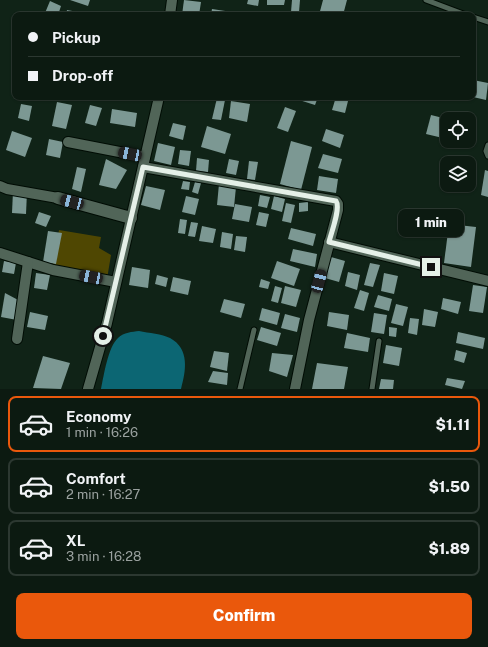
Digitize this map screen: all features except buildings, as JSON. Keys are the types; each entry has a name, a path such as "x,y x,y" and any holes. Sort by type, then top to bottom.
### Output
{"street":[{"path":"170,12 172,0"},
{"path":"88,389 107,323 158,100"},
{"path":"68,142 145,157"},
{"path":"143,167 336,201 338,204 338,210 309,320 295,389"},
{"path":"0,186 58,198 131,218"},
{"path":"329,242 488,280"},
{"path":"0,253 53,270 116,282"},
{"path":"17,339 28,262"}],"lane":[{"path":"426,0 458,12"},
{"path":"476,18 488,22"},
{"path":"488,146 486,151 488,156"},
{"path":"240,389 254,330"},
{"path":"372,389 379,341"}],"shaded area":[{"path":"59,230 101,237 99,248 111,255 107,279 52,269"}],"water":[{"path":"139,331 170,338 181,348 184,354 185,368 181,389 101,389 107,362 115,342 123,335"}],"route":[{"path":"103,336 143,167 336,201 338,204 338,210 329,242 431,267"}]}
